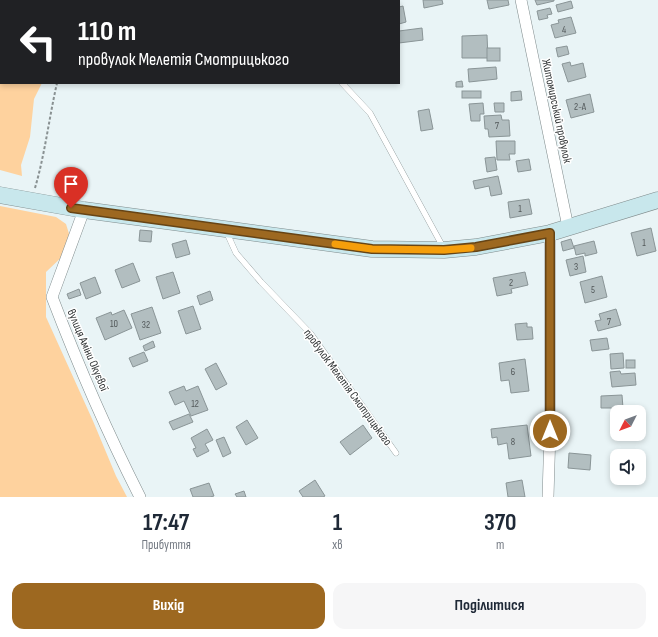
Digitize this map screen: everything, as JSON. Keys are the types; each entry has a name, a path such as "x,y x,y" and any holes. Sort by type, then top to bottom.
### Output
{"street":[{"name":"Житомирський провулок","path":"520,0 568,227"},
{"path":"0,195 84,210 372,249 444,250 476,247 550,233 658,200"},
{"name":"вулиця Аміни Окуєвої","path":"84,210 52,297 74,355 140,497"},
{"path":"548,497 550,431 550,233"}],"lane":[{"path":"343,84 370,113 444,250"},
{"name":"провулок Мелетія Смотрицького","path":"225,229 236,253 311,334 396,453"}],"path":[{"path":"30,201 40,170 57,84"}],"shaded area":[{"path":"0,84 42,84 34,99 30,137 21,165 22,176 0,170"},
{"path":"0,206 56,217 66,224 70,237 68,251 46,272 46,317 116,476 127,497 0,497"}],"building":[{"path":"423,0 442,0 443,4 424,8"},
{"path":"487,0 508,0 509,5 489,9"},
{"path":"535,0 554,0 554,1 537,5"},
{"path":"571,1 573,8 558,12 556,5"},
{"path":"403,6 406,22 400,24 400,7"},
{"path":"550,8 552,14 547,15 548,18 539,20 537,11"},
{"path":"571,17 576,33 555,38 551,25 559,23 558,20"},
{"path":"422,28 423,40 400,43 400,31"},
{"path":"487,35 488,58 462,58 462,36"},
{"path":"567,46 569,54 558,57 556,48"},
{"path":"487,48 500,48 500,61 487,61"},
{"path":"570,62 571,66 583,63 586,77 568,82 562,64"},
{"path":"496,67 497,79 469,82 468,69"},
{"path":"462,81 463,87 456,87 456,82"},
{"path":"462,91 481,91 481,98 462,98"},
{"path":"521,91 522,100 511,101 511,92"},
{"path":"590,94 594,112 571,118 566,100"},
{"path":"483,103 484,114 480,114 480,121 471,121 469,104"},
{"path":"494,103 504,103 504,112 495,112"},
{"path":"429,109 433,129 421,131 418,111"},
{"path":"501,115 502,120 509,120 510,136 489,137 488,129 485,129 484,116"},
{"path":"496,141 515,141 515,154 509,154 510,160 497,160"},
{"path":"495,157 497,170 487,172 485,158"},
{"path":"529,159 531,170 518,172 516,161"},
{"path":"498,176 502,194 491,196 489,186 475,189 473,181"},
{"path":"529,199 532,214 510,218 508,202"},
{"path":"651,228 656,251 637,256 631,233"},
{"path":"140,230 152,231 151,242 139,241"},
{"path":"571,239 574,248 563,251 561,242"},
{"path":"186,240 190,254 176,258 172,244"},
{"path":"594,241 597,253 585,256 585,253 576,255 574,246"},
{"path":"583,256 586,272 570,276 566,260"},
{"path":"133,263 140,281 122,288 115,270"},
{"path":"173,272 180,293 163,299 156,277"},
{"path":"525,272 528,285 511,289 512,293 497,296 493,278"},
{"path":"602,276 607,297 585,303 580,282"},
{"path":"95,277 101,293 86,299 80,283"},
{"path":"79,289 81,295 69,299 67,294"},
{"path":"210,291 213,300 200,305 197,296"},
{"path":"193,306 201,329 186,334 178,311"},
{"path":"152,307 161,333 140,340 131,314"},
{"path":"616,309 621,325 598,331 595,321 601,320 599,314"},
{"path":"124,310 132,328 105,340 96,318 111,312 112,315"},
{"path":"527,323 527,327 532,327 533,339 517,340 515,324"},
{"path":"607,338 609,349 592,351 590,340"},
{"path":"153,341 155,347 145,351 143,346"},
{"path":"144,352 148,361 133,367 129,358"},
{"path":"623,353 624,368 611,369 610,354"},
{"path":"525,359 529,391 511,393 509,380 501,381 499,363"},
{"path":"626,360 635,360 635,368 626,368"},
{"path":"216,363 227,384 216,390 205,369"},
{"path":"620,371 621,374 635,373 636,385 612,387 610,372"},
{"path":"184,386 186,391 198,386 208,410 191,416 184,401 175,405 169,392"},
{"path":"622,395 623,405 610,405 610,408 601,408 601,396"},
{"path":"189,414 193,422 173,430 169,422"},
{"path":"247,420 258,438 246,445 236,427"},
{"path":"363,425 372,438 350,455 340,442"},
{"path":"527,425 531,456 509,459 507,443 498,445 497,437 492,438 491,429"},
{"path":"207,429 213,440 205,444 209,451 197,457 193,449 196,448 191,438"},
{"path":"224,437 231,453 223,457 216,440"},
{"path":"569,453 591,455 590,470 568,468"},
{"path":"315,480 325,496 303,497 299,491"},
{"path":"522,480 525,497 508,497 506,483"},
{"path":"209,483 214,496 193,497 190,489"},
{"path":"244,491 246,497 237,497 235,494"}],"slow traffic":[{"path":"335,244 372,249 444,250 471,248"}],"route":[{"path":"71,208 372,249 444,250 476,247 550,233 550,431"}]}
